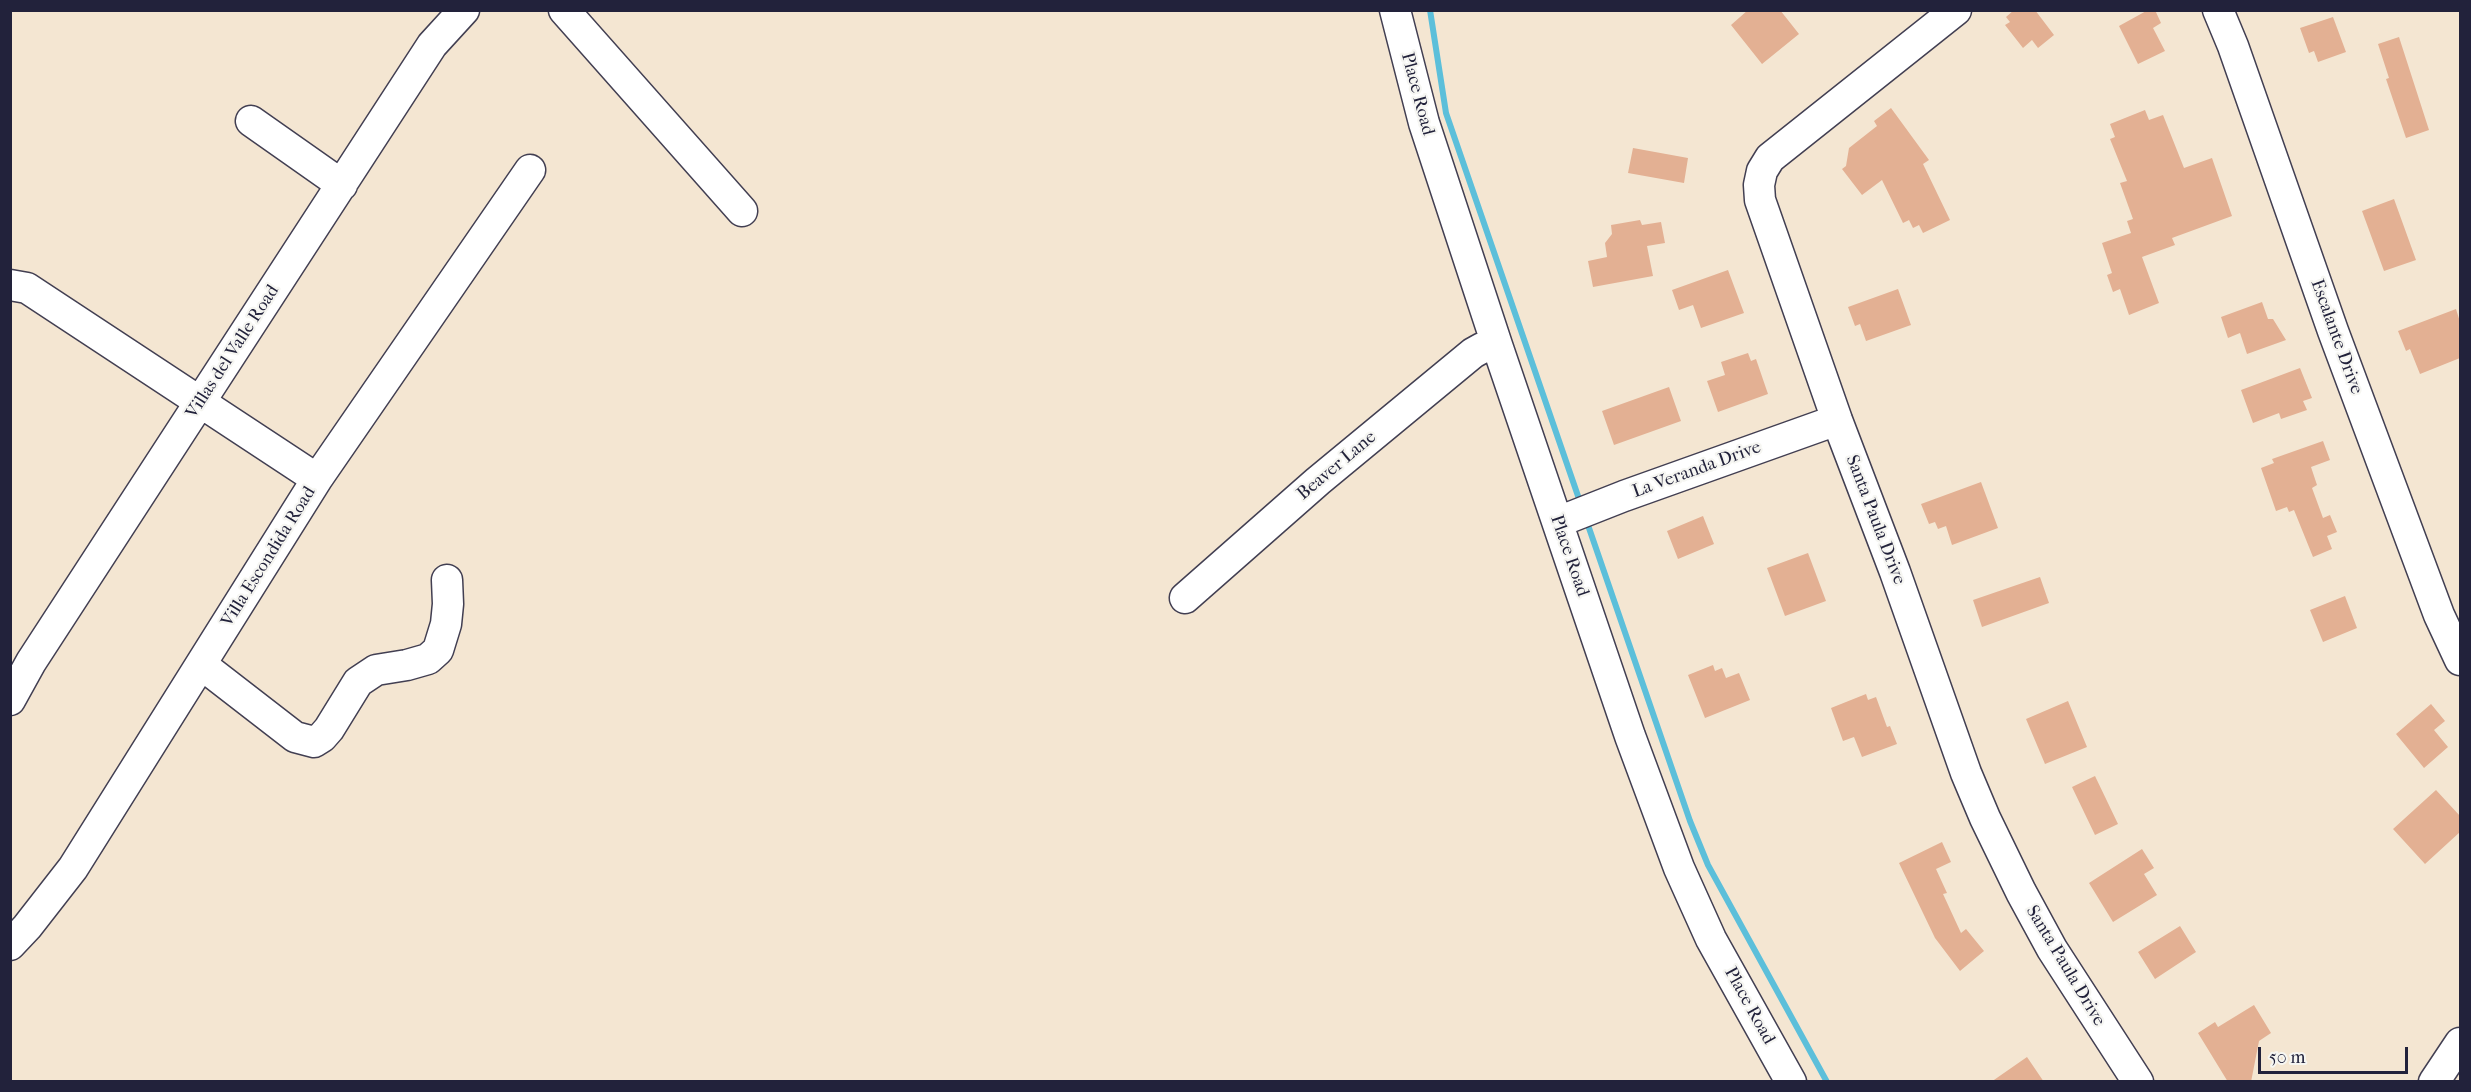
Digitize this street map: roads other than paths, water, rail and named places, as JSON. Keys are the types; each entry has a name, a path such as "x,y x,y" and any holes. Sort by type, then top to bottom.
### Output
{"street":[{"name":"Villas del Valle Road","path":"10,700 21,655 201,402 432,45 464,10"},
{"path":"564,10 742,211"},
{"name":"Place Road","path":"1395,10 1424,123 1497,345 1630,736 1678,868 1711,939 1791,1082"},
{"name":"Santa Paula Drive","path":"1956,10 1770,158 1762,171 1758,185 1760,200 1837,420 1895,572 1966,773 1985,818 2052,949 2138,1082"},
{"name":"Escalante Drive","path":"2218,10 2234,46 2333,331 2426,582 2460,660"},
{"path":"251,121 342,185"},
{"name":"Villa Escondida Road","path":"10,945 73,868 317,479 530,170"},
{"path":"10,285 27,288 317,479"},
{"name":"Beaver Lane","path":"1185,598 1318,481 1473,353 1482,348 1497,345"},
{"name":"La Veranda Drive","path":"1558,522 1837,420"},
{"path":"202,665 295,737 314,742 330,729 358,682 376,670 428,659 438,650 446,624 447,580"},
{"path":"2434,1082 2460,1043"}],"waterway":[{"path":"1430,10 1446,113 1578,496"},
{"path":"1589,528 1690,821 1708,865 1827,1082"}]}
